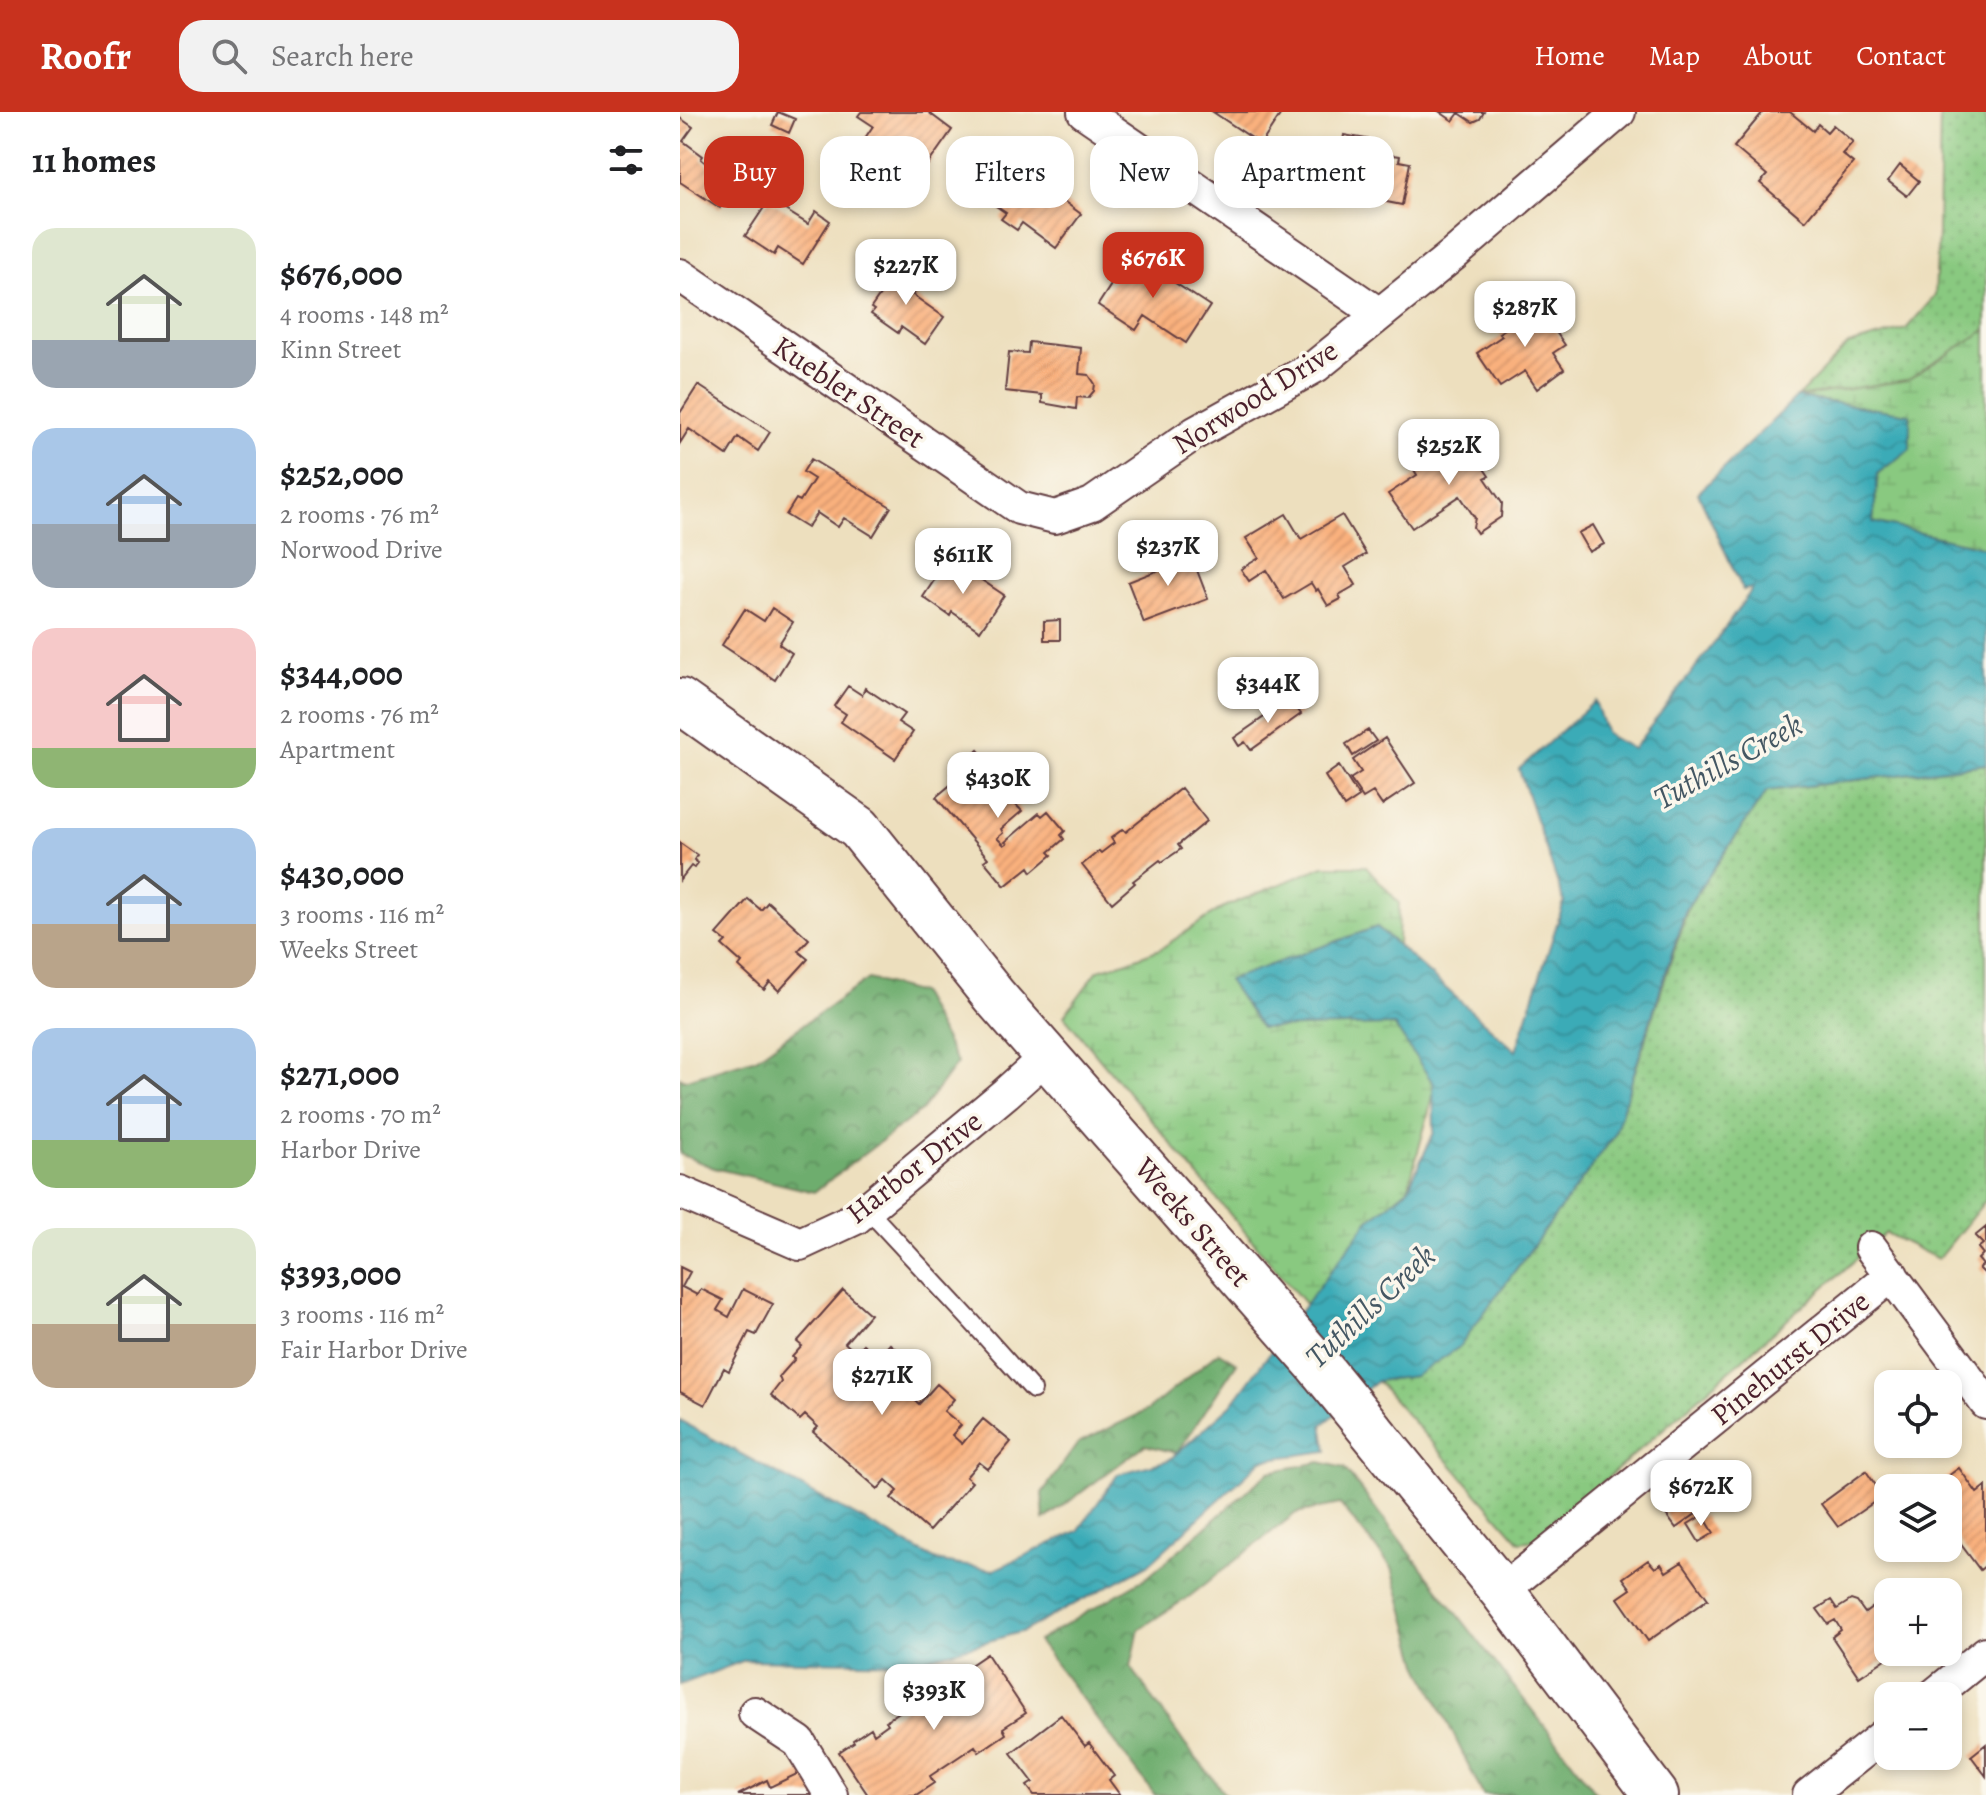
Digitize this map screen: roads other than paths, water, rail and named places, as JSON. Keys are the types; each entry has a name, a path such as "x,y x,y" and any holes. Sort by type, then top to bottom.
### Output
{"main road":[{"name":"Weeks Street","path":"680,701 859,828 994,996 1349,1402 1502,1591 1656,1795"}],"street":[{"path":"1084,112 1379,314"},
{"name":"Norwood Drive","path":"1019,508 1055,517 1092,504 1195,433 1316,366 1454,254 1619,112"},
{"name":"Kuebler Street","path":"680,275 1019,508"},
{"name":"Harbor Drive","path":"680,1192 800,1244 856,1218 1047,1056"},
{"path":"1871,1248 1986,1403"},
{"name":"Pinehurst Drive","path":"1502,1591 1892,1275"},
{"path":"1950,1682 1986,1653"},
{"path":"755,1713 799,1742 831,1795"},
{"path":"1809,1795 1874,1743"}],"lane":[{"path":"867,1209 1033,1390"}],"water":[{"name":"Tuthills Creek","path":"1797,397 1910,414 1910,449 1878,473 1873,522 1986,548 1986,764 1767,791 1686,909 1614,1136 1458,1348 1415,1376 1377,1381 1322,1425 1327,1451 1262,1460 1148,1565 1024,1631 911,1663 745,1660 680,1685 680,1421 940,1562 994,1570 1078,1531 1118,1474 1169,1460 1231,1405 1368,1221 1408,1189 1434,1132 1433,1083 1394,1025 1261,1028 1228,980 1377,927 1516,1051 1564,902 1519,769 1595,701 1606,734 1633,749 1715,642 1753,588 1743,590 1698,493"}]}
